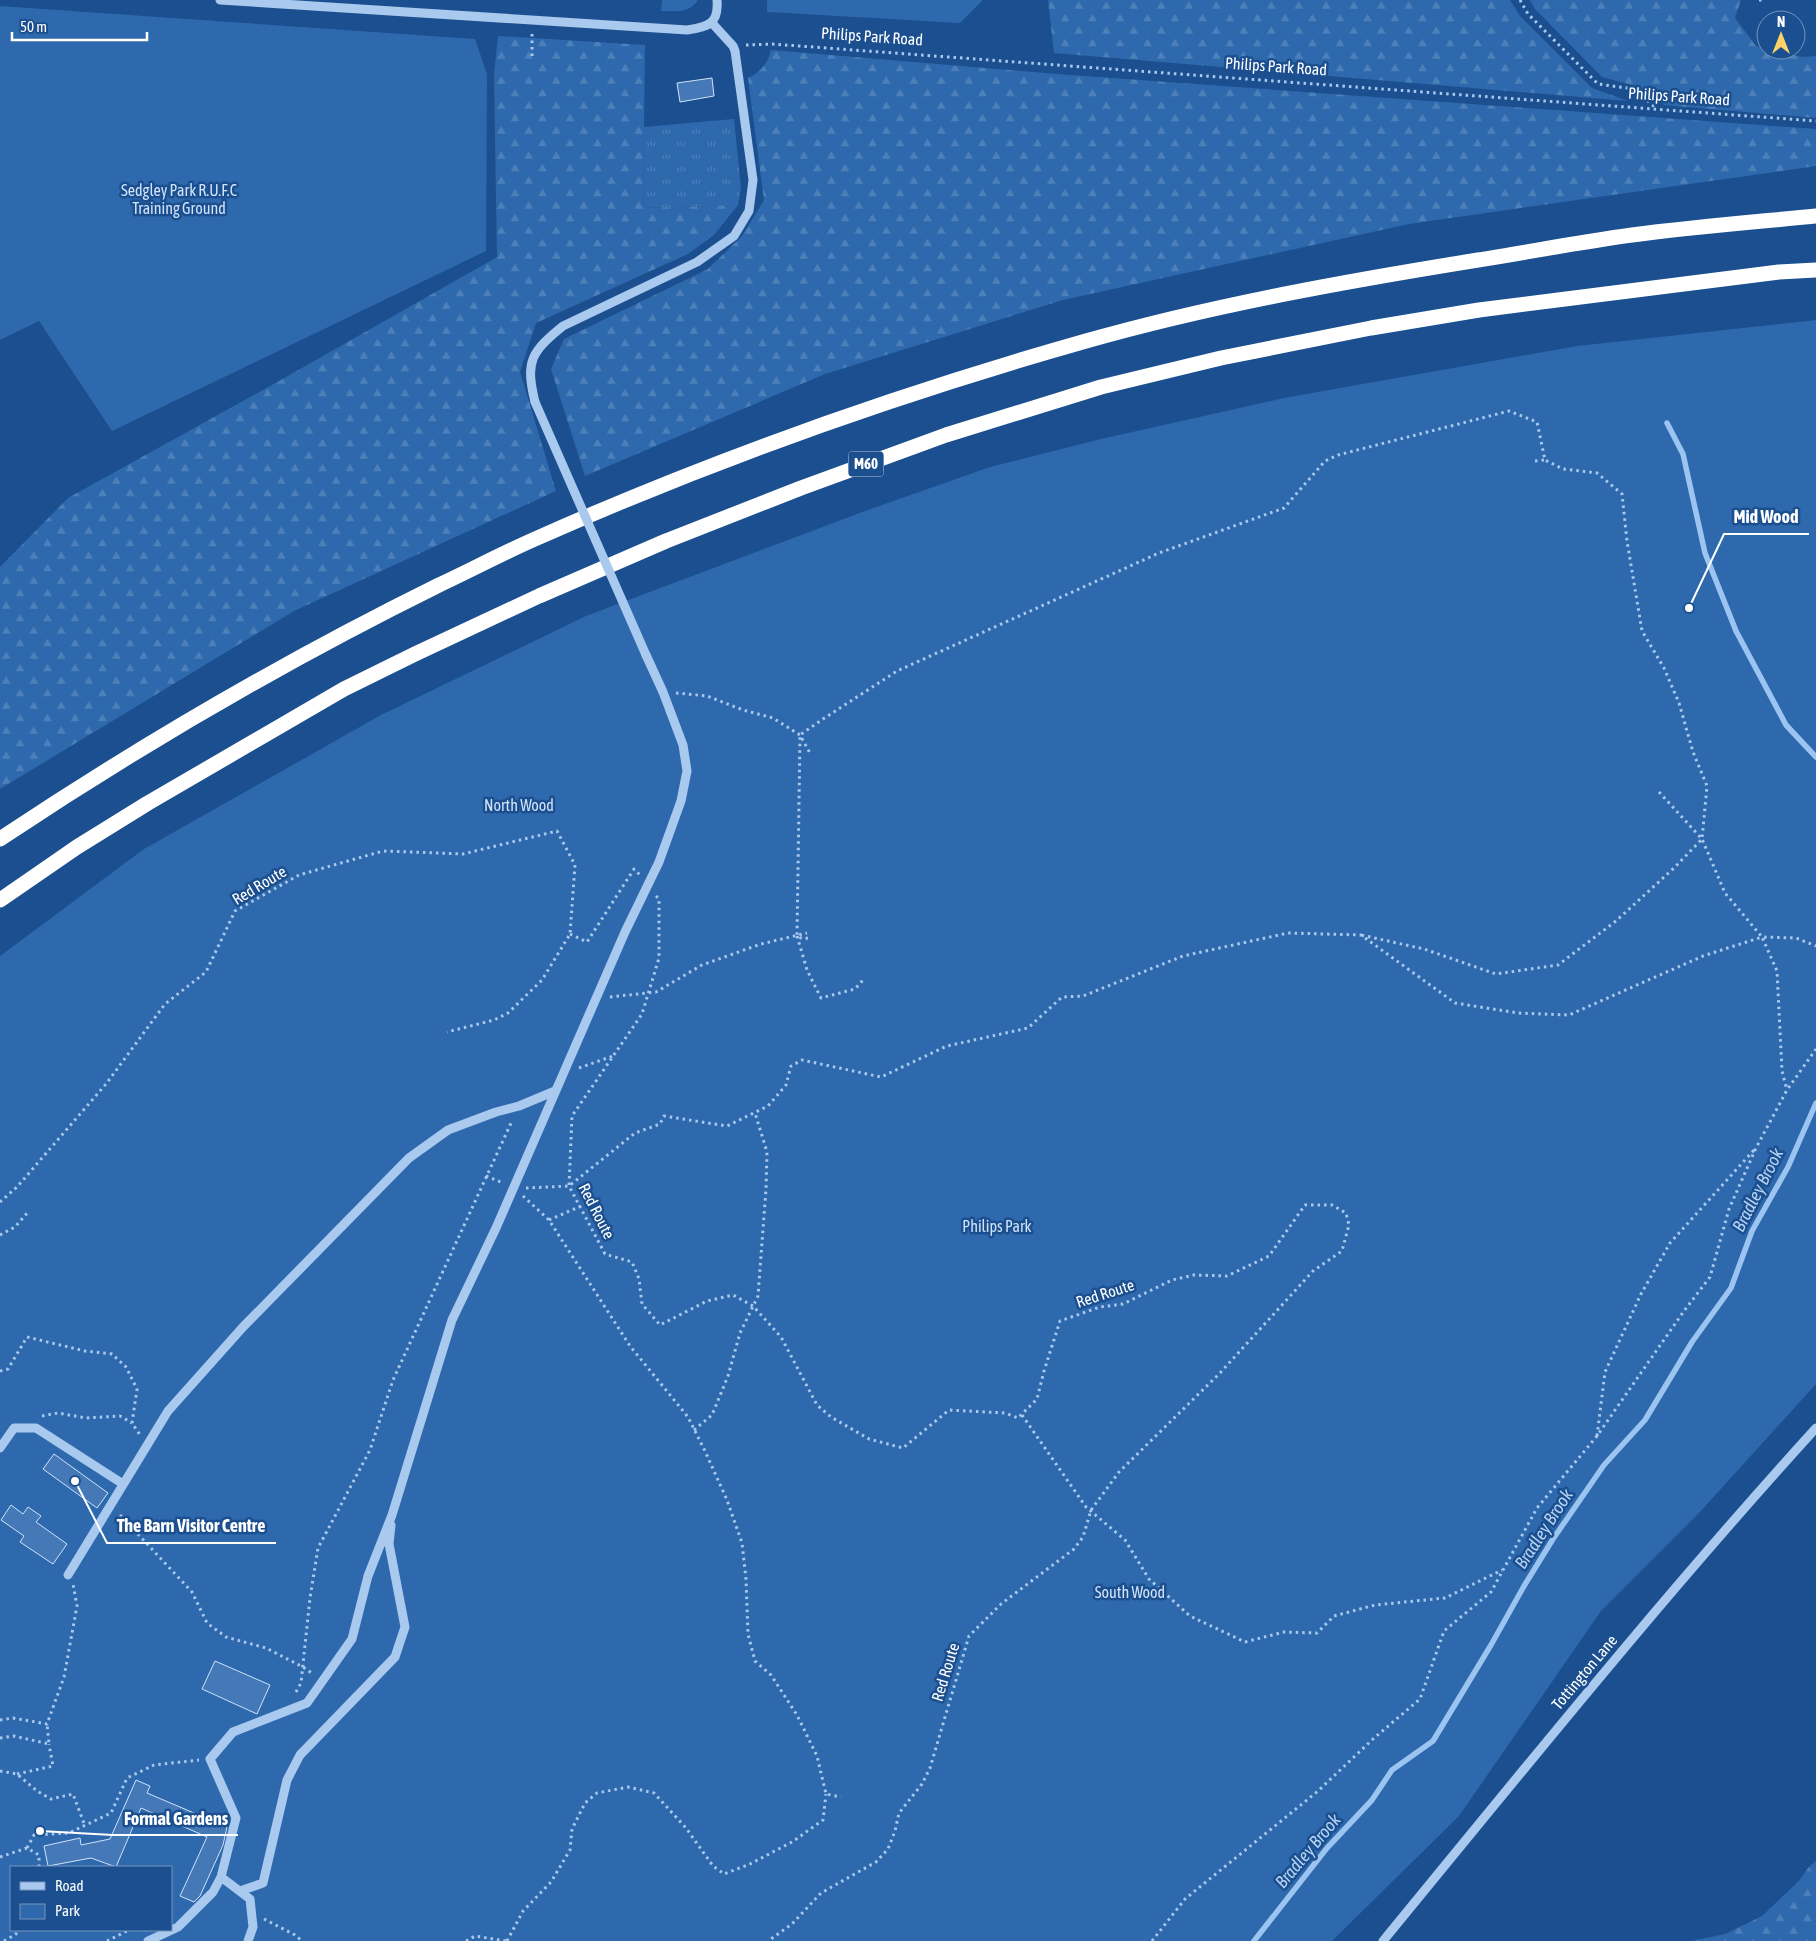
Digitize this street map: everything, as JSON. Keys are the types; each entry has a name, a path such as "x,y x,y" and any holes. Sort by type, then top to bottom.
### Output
{"highway":[{"path":"0,839 91,779 186,721 295,659 498,556 534,539 724,460 918,392 1089,340 1227,307 1371,277 1633,235 1816,216"},
{"name":"M60","path":"0,900 77,847 148,803 344,689 406,658 538,596 666,541 801,488 946,435 1101,387 1221,358 1371,328 1479,310 1779,272 1816,270"}],"street":[{"path":"220,0 688,30 703,28 712,23 717,16 717,0"},
{"path":"172,1930 178,1927 213,1892 221,1877 236,1818 210,1758 233,1732 307,1703 352,1639 368,1576 392,1515 452,1320 496,1228 625,932 659,862 681,801 687,771 683,746 663,692 535,402 530,379 532,360 538,348 563,326 697,262 734,236 745,219 751,201 752,180 739,79 733,46 712,23"},
{"path":"68,1575 168,1411 243,1327 408,1158 448,1130 496,1112 519,1106 556,1091"},
{"path":"0,1448 14,1428 36,1428 123,1484"},
{"name":"Tottington Lane","path":"1382,1941 1614,1659 1749,1501 1816,1428"},
{"path":"240,1891 263,1883 287,1780 300,1755 395,1657 405,1627 390,1544 392,1515"},
{"path":"221,1877 250,1899 253,1927 248,1941"},
{"path":"148,1941 169,1931"}],"path":[{"path":"1520,0 1528,14 1598,84 1634,89 1657,109"},
{"path":"532,20 532,56"},
{"name":"Philips Park Road","path":"733,46 772,44 1816,121"},
{"path":"800,736 897,671 1159,554 1284,508 1325,461 1338,455 1509,411 1537,422 1544,460"},
{"path":"514,1188 569,1186 635,1133 660,1124 664,1116 727,1126 768,1106 786,1085 791,1066 802,1060 882,1077 948,1046 1028,1028 1062,997 1083,996 1184,956 1288,933 1361,935 1424,949 1496,974 1558,965 1616,920 1674,868 1702,839 1707,786 1693,752 1679,704 1664,668 1642,631 1627,541 1622,494 1597,473 1563,469 1544,460 1535,461"},
{"path":"663,692 707,696 743,710 773,718 800,736 811,755"},
{"path":"800,736 797,936 807,970 821,998 855,989 864,979"},
{"path":"1659,792 1702,839 1725,893 1762,937 1777,971 1782,1071 1787,1090"},
{"name":"Red Route","path":"0,1202 17,1187 106,1084 165,1004 206,972 235,912 299,875 383,851 463,854 556,832 574,865 570,934 542,980 508,1013 494,1020 447,1032"},
{"name":"Red Route","path":"570,934 588,942 634,869 659,899 659,958 642,1014 572,1116 569,1186 581,1206 604,1254 632,1262 639,1278 642,1304 660,1325 706,1301 733,1295 754,1308 781,1337 817,1405 831,1417 870,1440 903,1448 950,1410 1005,1413 1018,1418 1037,1399 1060,1321 1100,1307 1123,1304 1172,1280 1194,1275 1227,1276 1269,1256 1305,1205 1332,1206 1346,1213 1349,1225 1342,1251 1313,1271 1220,1373 1119,1472 1091,1510 1084,1537 1074,1549 1001,1604 969,1636 930,1768 922,1784 899,1813 888,1849 876,1862 820,1894 792,1924 768,1941"},
{"path":"1361,935 1455,1003 1518,1013 1569,1015 1703,956 1762,937 1796,938 1816,946"},
{"path":"597,998 656,992 702,965 761,944 797,936 807,936"},
{"path":"1152,1941 1185,1900 1318,1791 1373,1739 1420,1699 1444,1631 1491,1592 1537,1508 1597,1436 1710,1277 1729,1209 1756,1148 1787,1090 1816,1049"},
{"path":"564,1074 614,1056"},
{"path":"301,1683 310,1598 318,1548 370,1450 393,1380 519,1106"},
{"path":"694,1430 712,1415 728,1376 740,1333 754,1308 759,1287 767,1152 755,1113"},
{"path":"1597,1436 1605,1372 1641,1294 1670,1243 1756,1148"},
{"path":"486,1176 495,1180"},
{"path":"466,1941 475,1936 506,1941 523,1911 551,1882 570,1850 572,1830 585,1803 597,1793 628,1787 654,1793 686,1828 713,1866 724,1874 750,1864 792,1842 822,1820 826,1794 818,1756 797,1715 770,1675 755,1661 748,1634 746,1579 742,1543 727,1500 688,1417 630,1346 549,1220 514,1188"},
{"path":"549,1220 581,1206"},
{"path":"0,1235 15,1227 29,1211"},
{"path":"0,1371 8,1368 26,1337 85,1351 112,1354 126,1367 137,1389 132,1422"},
{"path":"14,1428 26,1419 58,1413 86,1418 120,1416 132,1422 147,1446"},
{"path":"1022,1415 1086,1507 1125,1540 1148,1579 1190,1616 1245,1642 1284,1632 1317,1633 1334,1616 1375,1605 1445,1598 1503,1570"},
{"path":"117,1512 192,1592 208,1623 226,1638 266,1648 303,1667 321,1682"},
{"path":"0,1771 17,1774 53,1766 47,1724 64,1677 77,1606 73,1584 68,1575"},
{"path":"0,1720 13,1718 47,1724"},
{"path":"0,1738 14,1736 49,1744"},
{"path":"0,1852 1,1857 26,1848 34,1835 69,1833 111,1814 127,1778 154,1765 210,1758"},
{"path":"17,1774 37,1791 51,1799 73,1794 85,1826"},
{"path":"826,1794 841,1797"},
{"path":"26,1848 39,1855 39,1866"},
{"path":"253,1913 295,1934 302,1941"},
{"path":"4,1941 16,1934 16,1931"},
{"path":"107,1941 127,1931"}],"green space":[{"path":"662,0 698,0 691,8 686,10 661,11"},
{"path":"767,0 982,1 960,23 767,12"},
{"path":"1048,0 1510,0 1520,16 1592,88 1628,101 1054,53"},
{"path":"1530,0 1741,0 1735,18 1756,46 1756,60 1806,60 1806,57 1816,56 1816,118 1664,105 1639,87 1602,77 1535,9"},
{"name":"Sedgley Park R.U.F.C Training Ground","path":"0,6 475,39 487,74 486,251 112,431 39,321 0,340"},
{"path":"498,36 645,45 643,208 738,205 714,235 688,254 536,323 520,372 556,491 294,611 0,789 0,567 68,498 497,257 494,75"},
{"path":"771,50 1057,74 1816,129 1816,166 1409,224 1063,300 825,374 585,476 551,369 564,339 708,269 742,236 764,200 748,78 763,67"},
{"path":"734,119 741,188 738,205 643,208 644,127"},
{"name":"Philips Park","path":"1816,320 1816,1384 1699,1513 1601,1611 1459,1816 1332,1941 0,1941 0,956 144,849 381,715 586,616 865,511 990,467 1101,439 1284,398 1577,346"},
{"path":"1816,1861 1816,1941 1691,1941 1725,1934 1762,1916 1799,1881 1808,1868"}],"building":[{"path":"712,78 714,96 680,102 677,83"},
{"path":"54,1454 108,1493 97,1508 43,1469"},
{"path":"11,1505 23,1514 28,1507 41,1516 36,1522 67,1544 53,1564 20,1542 24,1536 1,1520"},
{"path":"215,1661 270,1685 257,1714 202,1689"},
{"path":"136,1780 150,1786 147,1793 227,1827 223,1845 200,1896 194,1902 180,1896 207,1837 141,1808 116,1866 91,1858 48,1866 44,1846 80,1838 81,1845 110,1839"}],"waterway":[{"path":"1667,423 1683,454 1705,553 1736,631 1786,725 1816,757"},
{"name":"Bradley Brook","path":"1254,1941 1327,1848 1372,1800 1392,1770 1433,1741 1553,1539 1604,1465 1645,1420 1692,1342 1731,1288 1752,1231 1788,1167 1816,1103"}],"place":[{"name":"Mid Wood","path":"1689,608"},
{"name":"The Barn Visitor Centre","path":"75,1481"},
{"name":"Formal Gardens","path":"40,1831"}],"park label":[{"name":"North Wood","path":"519,805"},
{"name":"South Wood","path":"1130,1592"}]}
